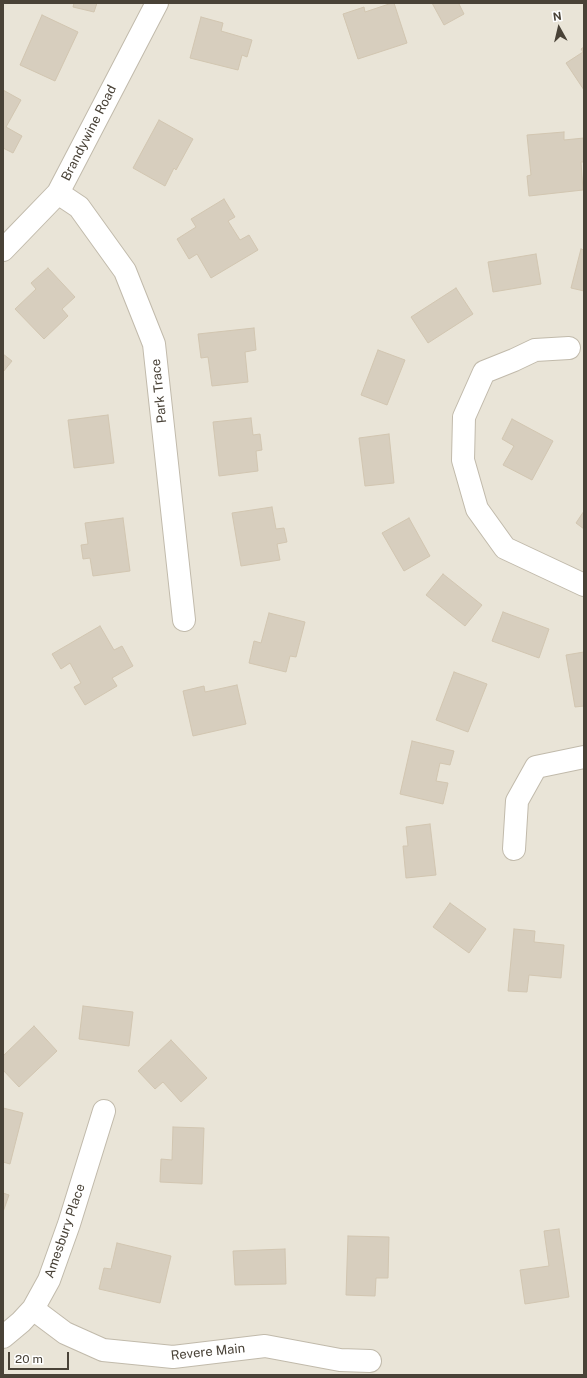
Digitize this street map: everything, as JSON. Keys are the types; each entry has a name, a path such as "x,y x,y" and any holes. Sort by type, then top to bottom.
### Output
{"street":[{"name":"Brandywine Road","path":"3,250 58,193 157,3"},
{"name":"Park Trace","path":"58,193 79,208 125,271 154,344 184,620"},
{"path":"569,348 535,350 484,372 464,417 463,460 477,509 505,548 584,585"},
{"path":"514,849 517,801 536,768 584,757"},
{"name":"Amesbury Place","path":"3,1337 21,1322 33,1309 49,1280 70,1224 104,1111"},
{"name":"Revere Main","path":"33,1309 65,1333 103,1350 173,1357 264,1346 340,1360 370,1361"}],"shaded area":[{"path":"3,3 584,3 584,1375 3,1375"}],"building":[{"path":"74,3 97,3 94,12 73,7"},
{"path":"394,3 407,43 358,59 343,14 364,7 365,12"},
{"path":"432,3 461,3 459,4 464,14 444,25"},
{"path":"42,15 78,32 55,81 20,65"},
{"path":"201,17 223,23 221,31 252,40 247,57 242,55 238,70 190,58"},
{"path":"584,47 584,90 566,63 583,52 581,49"},
{"path":"3,90 21,100 6,127 22,136 13,153 3,148"},
{"path":"159,120 193,139 176,170 174,168 165,186 133,168"},
{"path":"564,132 564,140 584,138 584,162 581,162 583,190 529,196 527,176 531,175 527,135"},
{"path":"224,199 235,217 228,221 240,240 249,235 258,250 211,278 197,254 189,259 177,239 196,227 191,219"},
{"path":"581,249 584,250 584,291 571,288"},
{"path":"536,254 541,284 493,292 488,262"},
{"path":"48,268 75,297 62,309 68,316 44,339 15,309 36,289 31,283"},
{"path":"456,288 473,314 428,343 411,317"},
{"path":"254,328 256,350 245,352 248,382 212,386 208,357 201,358 198,334"},
{"path":"378,350 405,360 387,405 361,395"},
{"path":"3,354 12,361 3,372"},
{"path":"108,415 114,463 74,468 68,420"},
{"path":"251,418 253,435 260,434 262,450 256,451 258,471 219,476 213,422"},
{"path":"512,419 553,441 532,480 503,465 514,446 502,439"},
{"path":"389,434 394,483 365,486 359,438"},
{"path":"272,507 276,529 284,528 287,542 277,544 280,560 241,566 232,513"},
{"path":"584,511 584,529 576,523"},
{"path":"123,518 130,571 93,576 90,558 83,559 81,545 88,544 85,523"},
{"path":"409,518 430,556 404,571 382,533"},
{"path":"443,574 482,605 465,626 426,595"},
{"path":"503,612 549,629 539,658 492,641"},
{"path":"269,613 305,622 296,657 290,656 286,672 249,663 254,641 261,643"},
{"path":"100,626 114,650 122,646 133,666 112,678 117,686 85,705 74,687 81,683 70,663 61,669 52,654"},
{"path":"584,652 584,706 575,707 566,655"},
{"path":"454,672 487,684 468,732 436,720"},
{"path":"237,685 246,724 193,736 183,691 204,686 205,692"},
{"path":"412,741 454,751 450,765 440,763 436,781 448,783 443,804 400,794"},
{"path":"430,824 436,875 406,878 403,846 408,846 406,827"},
{"path":"450,903 486,929 469,953 433,927"},
{"path":"514,929 535,931 534,942 564,945 561,978 529,975 527,992 508,991"},
{"path":"83,1006 133,1012 129,1046 79,1039"},
{"path":"34,1026 57,1051 19,1087 3,1070 3,1056"},
{"path":"171,1040 207,1078 181,1102 163,1082 155,1089 138,1071"},
{"path":"3,1108 23,1113 10,1164 3,1162"},
{"path":"173,1127 204,1128 202,1184 160,1182 161,1159 172,1160"},
{"path":"3,1193 9,1195 3,1212"},
{"path":"559,1229 569,1297 525,1304 520,1270 549,1266 544,1231"},
{"path":"348,1236 389,1237 388,1278 376,1278 375,1296 346,1295"},
{"path":"117,1243 171,1256 160,1303 99,1289 104,1268 111,1269"},
{"path":"285,1249 286,1284 235,1285 233,1251"}]}
